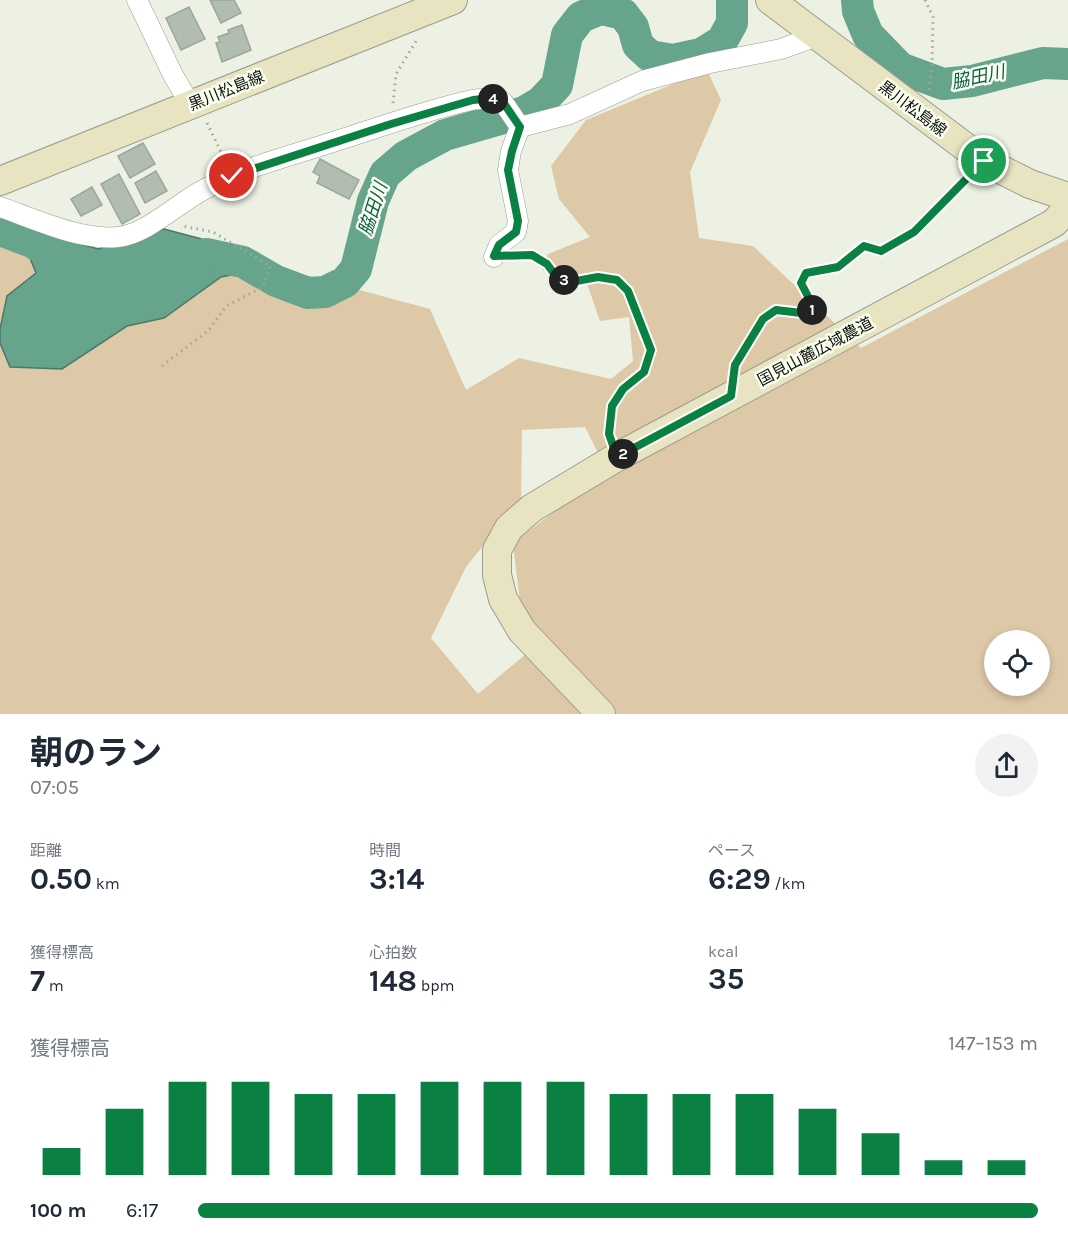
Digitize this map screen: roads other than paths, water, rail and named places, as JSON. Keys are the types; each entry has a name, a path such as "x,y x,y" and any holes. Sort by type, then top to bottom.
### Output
{"street":[{"path":"137,0 173,75 190,104"},
{"name":"黒川松島線","path":"0,181 453,0"},
{"name":"黒川松島線","path":"770,0 984,161 1030,184 1068,197"},
{"path":"520,127 570,114 642,81 710,63 782,49 817,36"},
{"path":"0,207 90,237 120,237 157,222 174,207 232,176 473,100 492,98 503,102 520,127"},
{"path":"494,256 499,245 516,232 518,221 508,170 520,127"},
{"name":"国見山麓広域農道","path":"601,714 522,630 503,599 497,575 497,550 509,528 532,508 617,457 1054,224 1068,208"}],"waterway":[{"name":"脇田川","path":"206,254 243,262 276,281 308,293 325,292 345,282 356,269 373,201 385,174 406,156 445,135 524,112 541,102 557,85 567,35 581,17 601,9 623,14 633,27 638,45 650,56 673,60 701,54 722,41 732,23 732,0"},
{"name":"脇田川","path":"857,0 858,11 868,35 900,68 943,84 972,81 1043,63 1068,64"},
{"name":"脇田川","path":"0,230 32,242 76,267"}]}
